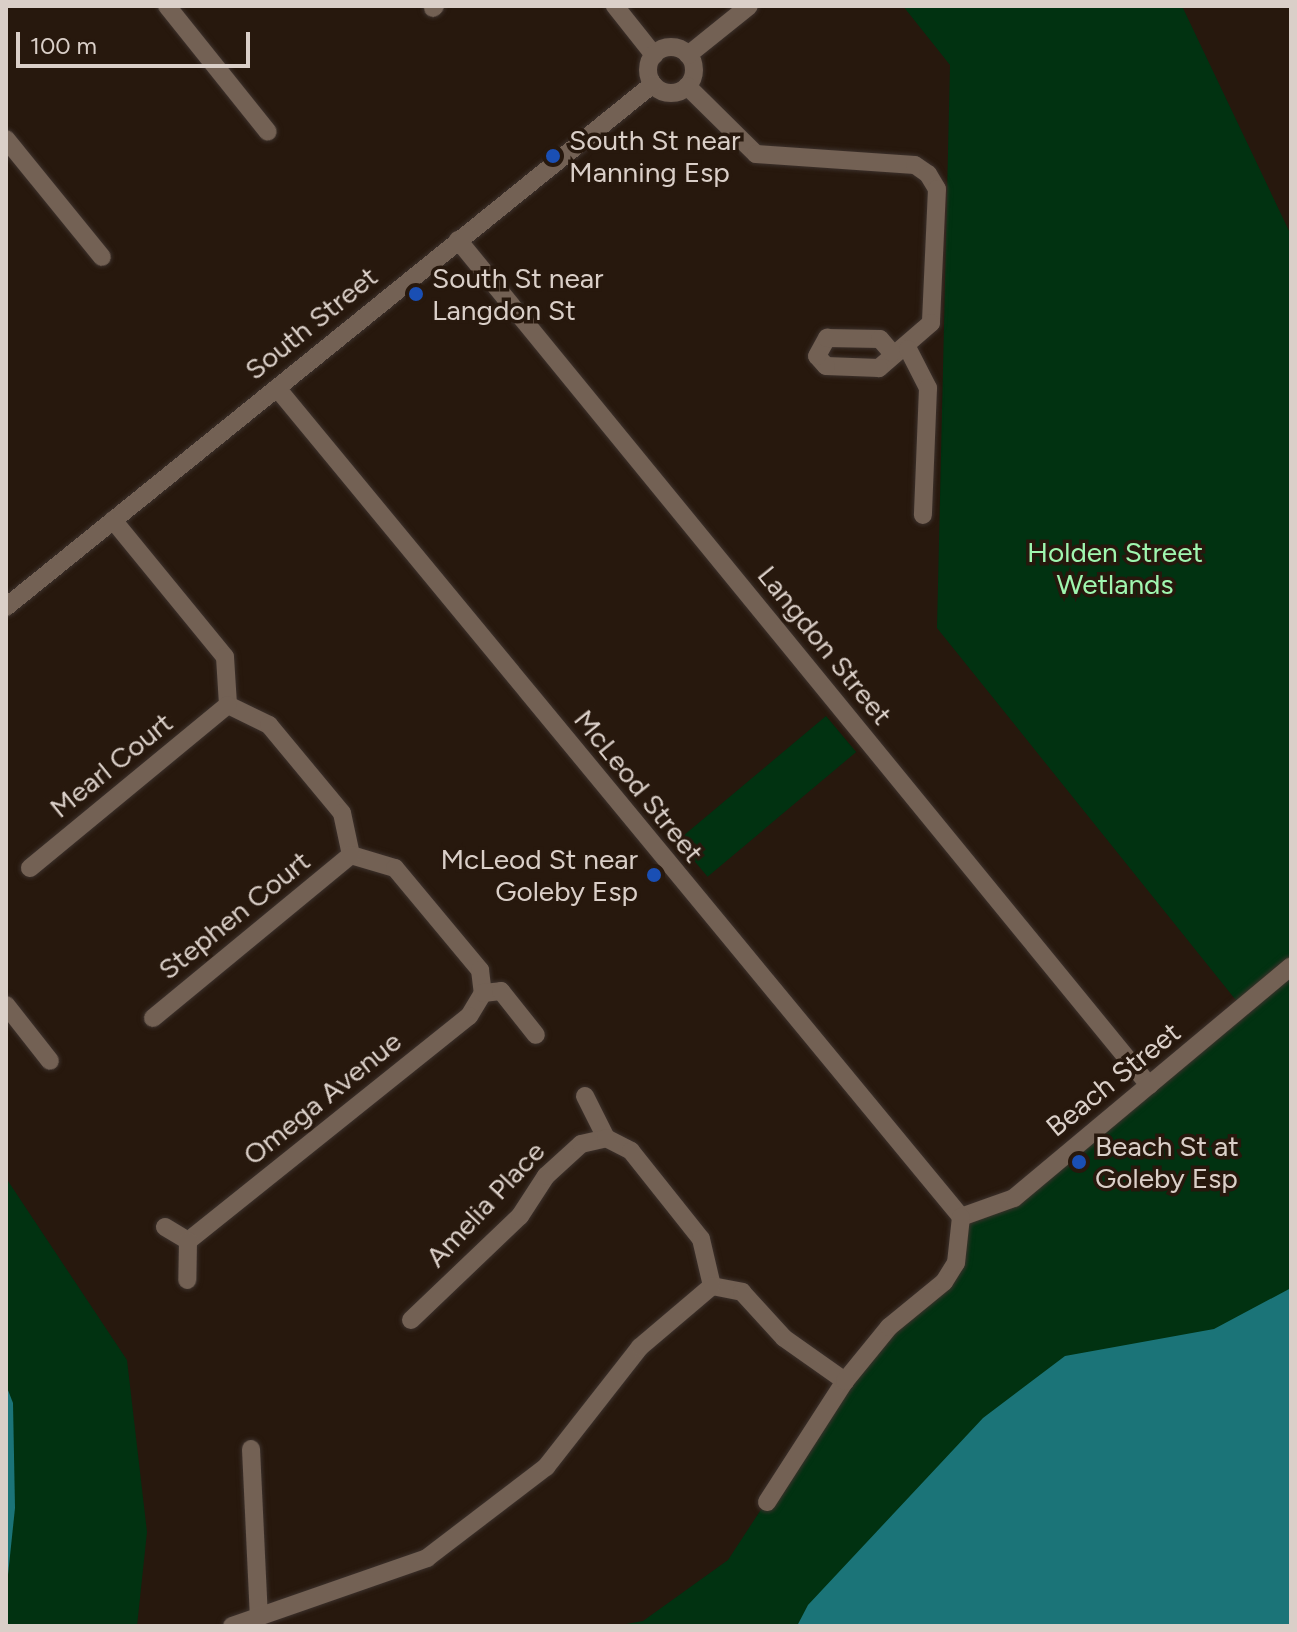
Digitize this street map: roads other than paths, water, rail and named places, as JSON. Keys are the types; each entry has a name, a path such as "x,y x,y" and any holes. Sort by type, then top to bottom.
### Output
{"street":[{"path":"167,6 268,132"},
{"path":"615,6 654,55 653,84 666,93 687,86 694,70 688,55 671,48 654,55"},
{"path":"688,55 749,6"},
{"name":"South Street","path":"6,607 653,84"},
{"path":"687,86 756,154 915,165 928,174 937,189 931,323 900,351 928,388 923,515"},
{"path":"6,139 102,257"},
{"name":"Langdon Street","path":"458,240 1149,1085"},
{"name":"McLeod Street","path":"277,388 961,1217"},
{"path":"113,520 225,657 228,705 269,725 342,813 351,855 395,868 480,970 483,993 501,991 536,1035"},
{"name":"Mearl Court","path":"30,868 228,705"},
{"name":"Stephen Court","path":"153,1018 351,855"},
{"name":"Beach Street","path":"961,1217 1014,1198 1291,966"},
{"name":"Omega Avenue","path":"188,1241 469,1016 483,993"},
{"path":"9,1014 50,1061"},
{"path":"585,1096 601,1115 606,1138 631,1151 701,1239 712,1286"},
{"name":"Amelia Place","path":"411,1320 520,1216 546,1176 581,1144 606,1138"},
{"path":"767,1502 845,1381 889,1327 944,1282 956,1263 961,1217"},
{"path":"165,1227 188,1241 187,1280"},
{"path":"712,1286 742,1292 784,1338 845,1381"},
{"path":"232,1626 427,1558 546,1467 640,1347 712,1286"},
{"path":"251,1449 259,1617"}],"water":[{"path":"1291,1288 1291,1626 797,1626 808,1605 983,1418 1065,1356 1214,1329"},
{"path":"6,1385 13,1403 15,1508 6,1594"}],"place":[{"name":"South St near Manning Esp","path":"553,156"},
{"name":"South St near Langdon St","path":"416,294"},
{"name":"McLeod St near Goleby Esp","path":"654,875"},
{"name":"Beach St at Goleby Esp","path":"1079,1162"}],"park label":[{"name":"Holden Street Wetlands","path":"1115,568"}]}
